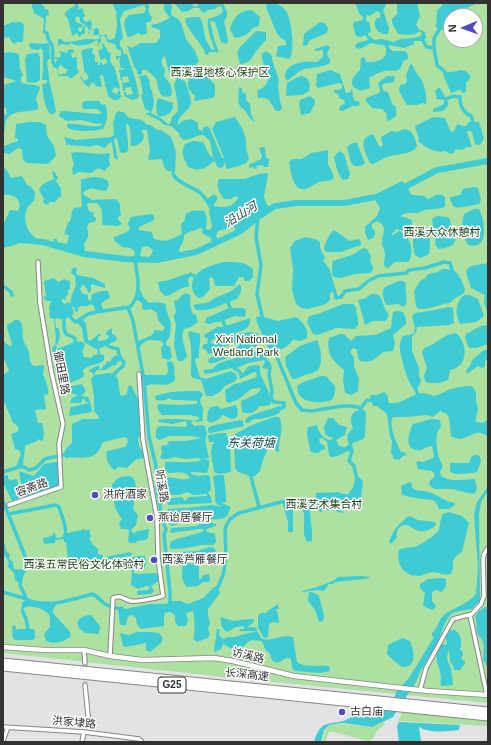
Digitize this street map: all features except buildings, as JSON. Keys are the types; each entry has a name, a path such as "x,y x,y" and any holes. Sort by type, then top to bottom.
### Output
{"highway":[{"name":"长深高速","path":"3,662 488,716"},
{"name":"长深高速","path":"3,667 340,699"},
{"name":"长深高速","path":"406,706 488,711"}],"street":[{"name":"御田里路","path":"38,262 40,303 51,370 63,424 60,451 60,487"},
{"name":"听溪路","path":"110,656 113,598 116,596 123,597 131,602 163,596 158,558 157,518 143,440 139,374"},
{"name":"容斋路","path":"9,505 60,487"},
{"path":"420,690 426,668 452,619 458,616 470,615 483,600 483,560 484,554 488,548"},
{"path":"470,615 487,695"},
{"name":"访溪路","path":"3,647 44,650 84,650 110,656 142,660 214,658 233,661 294,676 395,688 487,695"},
{"path":"84,650 85,663"},
{"path":"84,685 89,725"},
{"name":"洪家埭路","path":"3,726 84,732 139,739 142,742"},
{"path":"3,741 8,727"},
{"path":"82,742 84,732"}],"green space":[{"name":"Xixi National Wetland Park","path":"3,3 488,3 488,703 233,678 3,653"},
{"path":"403,711 488,717 488,726 398,721"},
{"path":"384,722 385,724 377,731 372,740 367,741 329,732 325,742 322,742 325,730 329,725 344,724 372,727"}],"water":[{"path":"31,3 39,3 44,6 45,10 48,9 49,15 46,16 45,32 43,31 44,19 34,13"},
{"path":"75,3 77,3 79,8 77,10 82,8 85,16 83,18 85,22 83,24 77,16 75,19 76,22 83,25 81,28 79,27 78,31 81,32 84,25 85,26 85,34 82,34 80,37 76,33 73,36 72,35 68,19 64,14 70,8 75,6"},
{"path":"112,3 147,3 150,6 149,11 152,17 151,21 146,23 146,34 141,35 138,33 130,37 127,36 124,25 125,19 129,15 144,13 146,9 144,5 124,11 120,19 123,38 120,41 120,46 124,54 127,54 136,81 139,96 137,99 132,100 124,96 124,92 126,92 126,95 133,94 131,87 125,88 125,91 123,91 122,82 123,83 129,82 128,76 122,77 123,82 121,80 119,70 124,70 124,68 121,69 120,58 116,60 116,56 121,56 121,50 117,50 115,44 107,42 105,36 101,36 101,42 104,44 108,52 111,53 110,60 114,66 120,88 114,87 112,92 117,94 119,90 120,91 121,97 118,100 113,100 108,96 103,75 100,77 102,87 96,86 92,82 89,87 80,77 81,76 84,81 89,78 86,72 81,75 84,73 81,52 84,49 93,48 92,53 95,55 95,62 98,62 98,65 100,65 100,61 103,65 108,62 105,58 101,60 98,51 103,48 102,43 100,42 98,47 97,40 84,45 74,45 71,43 68,45 62,44 58,46 58,39 65,42 99,39 100,36 93,35 94,31 89,29 90,34 88,33 88,28 84,24 90,20 92,23 91,29 94,30 97,27 97,29 99,29 99,35 107,35 107,39 110,40 115,38 117,25 116,11"},
{"path":"164,3 170,3 172,6 171,15 178,19 181,23 186,39 195,51 199,61 181,78 181,80 185,81 191,103 179,118 178,125 182,121 192,119 198,123 198,129 202,131 204,127 207,126 210,129 222,158 224,158 212,129 216,122 235,117 242,128 246,139 246,148 249,159 242,165 227,169 225,162 223,167 219,168 214,161 202,169 192,169 188,167 183,153 185,144 193,141 203,142 209,154 213,158 210,141 203,135 184,140 171,126 164,125 160,121 145,113 149,113 150,111 145,109 141,95 143,94 140,78 138,78 139,76 145,75 150,82 149,83 152,90 154,104 151,113 170,124 172,117 178,111 174,85 177,78 175,78 168,70 164,55 161,62 165,70 164,76 172,90 171,96 167,97 161,95 156,79 153,75 146,70 142,70 142,74 138,75 127,45 131,48 141,43 156,43 160,38 160,30 151,27 153,24 157,24 170,18 164,10"},
{"path":"174,3 192,3 193,6 197,7 198,3 223,3 227,14 224,21 228,40 227,44 221,42 215,22 210,21 219,52 209,52 208,55 206,55 202,46 185,21 186,18 199,17 202,22 206,41 211,49 215,50 211,39 208,19 223,12 221,6 208,10 204,13 199,8 193,8 182,12"},
{"path":"267,3 280,5 286,11 290,20 292,50 289,59 276,56 278,46 286,45 286,42 276,32 266,8"},
{"path":"355,3 387,3 383,10 389,28 388,34 380,33 375,27 375,21 377,18 380,18 380,13 377,11 370,16 367,15 366,17 366,21 369,22 371,32 368,33 368,35 374,40 382,39 394,42 400,39 415,38 422,35 420,31 418,33 407,35 398,34 392,23 392,19 397,14 397,3 417,3 420,16 416,25 420,30 425,32 426,38 423,41 414,41 414,44 404,48 389,45 389,48 393,51 405,51 408,55 408,59 404,60 400,69 382,72 369,78 370,88 361,91 353,87 352,81 360,70 361,58 364,57 366,62 378,61 384,57 386,50 385,46 371,43 360,49 356,48 355,46 357,43 368,40 365,35 361,37 356,36 353,26 354,22 363,20 363,17 360,15"},
{"path":"444,3 478,3 467,8 443,8 443,30 439,30 436,27 437,11"},
{"path":"252,10 260,17 259,26 253,28 244,36 237,38 234,37 230,29 237,15"},
{"path":"13,22 21,22 24,25 23,42 17,42 14,44 9,37 4,38 3,26"},
{"path":"320,22 325,23 328,28 327,33 310,40 307,45 303,46 304,34"},
{"path":"256,31 266,32 266,40 249,61 240,64 237,52"},
{"path":"30,43 49,44 50,58 47,62 49,80 56,111 53,114 50,114 48,111 43,96 42,84 45,84 47,80 42,80 43,51 41,48 38,50 31,49 29,45"},
{"path":"327,45 330,47 327,54 330,63 321,67 304,69 287,81 285,74 289,68 299,63 317,62 323,57 323,50 315,51 315,49"},
{"path":"72,49 75,52 71,53 72,58 77,57 77,68 79,72 72,78 69,78 69,76 59,76 57,73 61,75 63,73 65,74 68,70 60,65 56,73 57,69 55,66 57,59 53,58 53,53 55,51 54,57 59,58 61,53 59,52 60,51 67,53 68,50"},
{"path":"266,51 271,54 279,80 278,86 282,108 280,111 276,111 268,99 258,98 257,91 267,83 268,79 262,60 262,54"},
{"path":"10,52 19,54 20,68 23,75 21,77 21,82 40,87 36,99 38,109 17,112 10,116 6,121 3,135 3,114 7,115 6,108 3,107 3,85 17,81 3,77 3,53"},
{"path":"38,53 40,57 40,80 35,83 27,82 25,60 27,54"},
{"path":"412,64 422,81 426,94 426,104 407,105 399,91 400,85 405,84 407,81 406,75 410,65"},
{"path":"198,66 200,66 215,85 215,94 213,98 194,101 195,96 191,92 188,84 190,77"},
{"path":"330,70 340,74 346,93 349,93 352,89 353,97 355,101 360,103 359,106 352,106 343,111 339,110 339,107 345,103 344,100 339,98 339,95 334,92 334,90 340,90 342,88 342,84 339,83 318,88 316,86 317,74"},
{"path":"461,70 466,71 471,77 466,83 466,92 462,93 462,91 459,90 451,93 443,73"},
{"path":"301,76 308,79 310,85 309,91 302,95 286,96 287,83"},
{"path":"387,76 395,76 394,82 383,84 382,87 384,91 388,92 392,104 396,107 396,116 389,121 387,120 386,113 382,109 372,108 366,101 366,98 379,93 380,90 378,83"},
{"path":"239,87 242,88 242,92 246,94 246,100 250,104 251,115 255,122 239,104"},
{"path":"440,88 448,102 448,106 443,111 433,112 433,109 444,103 444,100 437,99 435,91"},
{"path":"310,96 315,100 315,104 310,113 301,115 299,104 300,100"},
{"path":"158,98 173,103 172,109 168,114 159,117 157,115 156,105"},
{"path":"84,101 99,101 102,105 105,104 107,117 106,124 103,129 79,131 70,129 67,127 67,124 94,126 102,125 101,123 97,124 81,120 67,121 60,117 59,115 61,111 97,114 102,113 97,109 83,109 82,104"},
{"path":"119,111 125,113 130,118 144,121 146,124 157,130 161,130 171,137 176,152 175,172 173,174 172,171 167,171 161,159 148,159 150,150 147,130 141,130 144,139 138,145 131,146 128,124 126,124 128,142 127,152 120,152 117,139 115,138 114,140 118,160 114,158 112,142 105,148 96,145 88,147 72,146 69,144 67,146 64,137 76,140 111,137 114,135 113,123 116,113"},
{"path":"433,117 445,118 452,132 458,124 466,126 469,122 479,122 484,138 480,145 475,144 472,132 469,130 467,132 472,147 467,147 462,150 456,149 451,154 445,151 438,152 431,150 419,142 415,126"},
{"path":"40,122 46,125 47,136 54,146 56,156 48,164 27,163 23,160 22,150 20,148 16,149 10,154 4,153 4,146 18,141 18,139 15,138 16,124"},
{"path":"404,129 412,133 417,147 408,152 382,159 373,164 370,163 364,146 365,139 368,136 373,134 381,147 383,145 381,137 391,131 397,132"},
{"path":"352,143 357,143 365,163 361,166 355,166 351,163 347,147"},
{"path":"259,148 265,148 266,158 269,159 268,167 262,165 256,166 257,168 255,169 253,167 249,168 249,165 261,159 262,156"},
{"path":"328,150 328,164 334,176 332,180 319,182 305,189 297,187 293,180 289,162 293,159 302,159 311,153"},
{"path":"339,151 344,154 350,174 348,179 343,180 337,169 334,157"},
{"path":"78,152 99,154 109,153 110,166 105,171 98,168 91,173 79,172 73,175 72,169 74,165 71,153"},
{"path":"3,166 11,178 22,176 27,185 35,192 34,201 26,210 25,219 29,231 37,241 20,240 3,245 3,225 10,210 18,211 19,204 14,196 3,195"},
{"path":"54,171 58,178 56,181 61,189 61,197 59,197 55,202 50,202 46,205 43,202 44,199 39,190 43,184 54,179 52,172"},
{"path":"266,173 268,174 264,197 267,205 272,208 234,234 235,228 233,227 218,231 216,236 222,240 212,243 211,238 202,233 202,229 200,228 184,235 179,251 182,255 156,260 147,260 153,250 147,246 142,247 140,255 142,259 133,259 135,252 131,248 122,247 114,240 114,237 127,232 130,229 128,223 131,217 152,214 154,216 154,220 139,227 139,230 152,232 153,238 160,241 175,238 182,234 181,224 185,220 185,215 189,212 199,210 204,211 207,217 206,229 209,230 212,227 209,211 211,208 206,200 214,194 217,197 217,200 213,206 224,207 233,204 238,198 236,196 231,199 224,199 218,187 219,179 244,179"},
{"path":"93,177 104,179 108,182 109,184 106,191 90,189 83,192 84,195 92,200 116,199 120,204 121,215 118,219 122,224 118,226 103,225 101,208 97,203 88,203 87,205 89,211 94,213 93,216 96,220 89,223 87,227 88,236 84,244 85,254 56,245 53,239 57,239 57,242 67,244 69,235 64,234 71,219 72,211 74,208 82,207 81,181 79,180"},
{"path":"402,181 408,186 412,195 424,196 428,199 439,194 443,195 445,197 445,206 443,208 401,215 401,217 412,220 412,224 404,231 396,229 391,234 393,235 399,231 406,235 411,245 411,258 407,262 395,262 388,268 385,267 384,264 385,254 382,243 384,230 383,225 377,221 372,224 375,235 373,238 368,240 365,233 365,227 377,216 380,208 374,198 376,194"},
{"path":"474,187 478,188 481,200 479,204 454,207 450,197 460,195 463,189"},
{"path":"474,209 479,209 484,227 483,239 480,244 475,246 468,245 464,238 462,226 464,214"},
{"path":"437,216 448,217 449,219 455,236 455,242 451,246 439,249 436,246 432,219"},
{"path":"420,226 426,229 430,245 428,255 420,258 415,255 413,248 413,228"},
{"path":"334,230 350,241 359,239 361,245 341,252 326,252 324,249 325,244"},
{"path":"305,237 315,239 320,242 320,248 325,258 323,260 330,270 335,288 330,294 330,300 326,304 308,309 301,308 296,304 292,290 293,269 290,248 295,241"},
{"path":"363,248 367,249 371,256 370,261 373,270 370,273 356,274 340,278 332,275 333,261 352,255"},
{"path":"223,262 239,262 250,266 253,269 253,277 249,281 245,281 243,277 239,277 234,286 215,286 212,277 209,278 210,289 203,297 198,298 192,287 193,280 196,275 203,269"},
{"path":"488,263 488,315 484,302 485,295 471,288 466,270 471,266"},
{"path":"75,267 77,269 77,275 93,278 105,284 105,288 91,284 91,291 89,293 84,285 82,285 80,289 82,293 88,295 88,300 91,300 92,294 104,291 108,291 110,297 101,304 104,311 96,312 94,306 91,304 81,306 76,312 73,306 73,315 63,319 55,319 56,328 58,328 60,335 58,343 55,347 56,339 54,319 50,318 49,313 51,301 44,299 46,296 44,281 54,278 58,282 64,279 70,281 68,295 66,296 65,300 61,300 64,304 69,302 70,305 72,294 76,286 75,276 71,273 72,269"},
{"path":"442,269 452,270 458,274 465,289 464,293 450,303 427,309 419,309 416,306 414,291 420,281 428,274 438,272"},
{"path":"190,274 188,279 189,287 165,296 160,291 158,282"},
{"path":"398,281 403,281 406,283 407,301 403,307 399,304 387,305 383,296 385,287"},
{"path":"239,284 241,286 241,292 237,299 207,310 196,310 193,305 210,302 216,297 231,291"},
{"path":"138,291 141,291 143,297 149,303 158,302 166,304 166,309 171,323 170,336 166,342 166,345 170,347 172,357 169,360 162,358 161,348 164,344 161,341 148,340 138,349 137,342 152,335 155,330 162,331 165,328 158,320 157,313 151,309 144,310 142,308 142,303 136,299"},
{"path":"186,293 190,295 191,309 193,314 196,315 198,322 191,327 184,329 183,339 187,356 183,361 179,361 177,359 174,344 176,324 174,315 176,312 174,301 178,300"},
{"path":"371,294 378,295 380,297 388,313 388,318 385,321 373,321 365,325 358,300 366,298"},
{"path":"464,295 469,295 478,299 484,316 476,322 460,324 457,316 457,305"},
{"path":"343,304 353,304 356,307 358,325 355,329 336,328 318,335 313,334 307,322 309,316"},
{"path":"449,307 453,308 454,323 449,325 417,327 416,332 412,337 412,351 419,368 421,381 417,388 413,388 402,358 400,344 403,336 411,334 415,331 412,317 415,313"},
{"path":"229,308 244,308 246,311 245,317 235,316 219,322 210,324 205,323 206,318"},
{"path":"393,312 403,312 406,319 406,324 393,335 395,344 393,351 383,352 373,360 364,362 360,361 358,358 357,350 354,348 351,350 351,354 354,357 354,366 359,379 358,391 352,395 345,393 343,380 344,370 331,357 328,344 329,338 344,334 351,341 356,336 375,335 391,328"},
{"path":"261,316 278,321 296,317 305,326 307,338 300,341 293,339 287,346 276,353 268,347 257,323 256,317"},
{"path":"82,318 86,324 88,340 90,341 100,333 101,335 98,337 98,341 105,340 109,337 106,335 106,332 112,328 112,334 115,335 117,340 99,349 100,354 104,355 104,360 85,368 83,370 84,376 69,383 69,386 82,384 86,391 81,396 88,397 92,412 69,416 71,407 89,403 83,398 81,403 70,403 72,398 78,395 70,393 73,389 65,387 63,394 61,395 59,386 63,385 61,376 57,376 54,366 57,362 56,353 58,348 74,342 84,343 85,346 82,351 84,357 91,358 94,355 97,355 98,350 84,342 82,328 77,322"},
{"path":"250,318 250,324 246,328 241,331 215,338 211,342 212,344 242,333 254,332 259,334 256,347 214,363 209,363 208,360 216,354 235,350 240,344 231,344 216,352 208,354 206,350 202,348 204,344 207,344 208,338 205,338 204,335 217,327 223,327"},
{"path":"15,320 19,320 22,324 23,340 28,350 30,360 35,366 44,365 43,376 48,388 48,394 44,395 46,409 35,410 38,423 42,423 44,434 43,440 41,441 38,439 36,442 25,446 24,467 15,469 21,454 19,450 15,449 11,434 17,432 19,429 16,424 13,423 3,399 3,375 9,371 3,356 3,338 7,345 11,346 12,344 7,325"},
{"path":"488,325 488,344 476,348 469,348 465,338 466,334 481,326"},
{"path":"190,331 200,334 199,358 196,358 195,361 200,377 206,379 231,371 236,374 237,378 234,382 225,386 220,392 212,396 206,396 201,380 191,376 191,349 188,334"},
{"path":"456,333 463,343 465,354 461,364 450,370 448,380 439,383 428,383 425,381 424,376 427,368 422,353 424,348 432,345 447,335"},
{"path":"317,340 320,347 321,356 321,364 319,368 317,371 293,379 286,366 285,357 300,346"},
{"path":"262,350 267,353 267,360 270,362 271,367 268,369 262,368 265,362 264,360 248,363 237,368 204,374 204,370 212,369 219,363"},
{"path":"484,350 488,350 488,359 485,361 485,367 482,368 478,366 467,374 466,371 472,360"},
{"path":"116,355 120,359 115,366 113,365 106,370 97,370 95,375 109,373 115,374 118,379 120,395 123,396 127,394 128,386 131,385 140,403 139,415 141,433 138,439 139,446 145,455 143,458 135,460 127,468 118,467 115,470 107,461 107,451 125,447 128,442 127,438 124,437 102,443 100,449 92,456 82,458 66,458 63,455 72,443 72,424 83,419 98,419 99,417 94,411 94,397 91,378 94,376 89,370 99,365 99,369 102,369 107,361 110,362"},
{"path":"171,361 174,365 175,380 164,385 152,384 145,387 143,375 166,375 168,372 167,362"},
{"path":"249,366 260,366 261,375 269,393 271,404 267,406 259,406 252,413 245,413 242,412 241,401 257,394 261,389 251,389 239,399 229,403 226,401 225,390 234,384 257,377 256,372 254,372 240,379 239,377"},
{"path":"321,376 326,376 335,386 335,393 332,400 315,402 301,396 298,392 297,386 303,382"},
{"path":"471,386 475,391 478,407 476,422 483,423 488,419 488,437 479,433 462,439 451,436 449,418 447,414 440,411 433,417 427,415 393,417 392,429 395,440 401,452 404,452 407,455 403,456 399,460 394,459 391,452 392,441 390,437 387,414 377,406 373,406 370,395 377,395 384,392 388,396 389,403 394,403 421,393 433,396 453,388"},
{"path":"198,391 203,394 200,402 203,408 203,421 191,422 194,426 203,425 205,427 209,458 202,459 209,460 207,473 191,472 191,474 198,476 208,475 210,477 211,489 208,493 211,497 212,503 168,505 167,500 172,498 182,497 185,501 189,497 207,496 207,494 193,495 187,492 179,495 172,495 163,486 164,479 168,477 183,479 190,478 188,475 183,473 168,473 165,469 165,462 189,462 201,460 199,458 185,459 175,457 162,459 160,457 162,453 161,446 167,445 169,441 185,441 202,438 191,436 170,436 159,440 156,438 156,430 159,426 186,427 187,425 186,421 172,424 159,422 158,420 176,419 195,421 199,419 199,417 190,415 162,415 158,410 157,406 159,404 197,404 197,401 172,400 169,398 161,401 156,400 155,396 171,392"},
{"path":"236,405 238,413 237,417 232,419 223,415 210,423 207,420 208,411 211,407 218,406 221,409"},
{"path":"280,406 280,412 276,415 261,419 254,419 246,423 245,420 249,416"},
{"path":"364,410 366,413 365,436 363,439 351,444 352,451 331,457 329,455 327,442 322,438 319,439 320,443 325,446 325,449 321,450 319,453 310,451 307,437 308,427 317,425 320,433 324,437 328,440 333,438 325,434 324,427 328,418 333,418 339,425 347,427 345,435 336,440 339,446 345,447 350,444 347,440 348,434 353,428 351,416 354,412"},
{"name":"东关荷塘","path":"274,417 279,417 281,421 279,452 277,452 274,448 268,449 260,471 255,476 249,476 238,472 235,468 235,434 252,425"},
{"path":"431,419 440,420 441,426 437,433 436,442 438,455 443,466 440,472 441,476 453,480 475,479 477,489 475,493 472,494 452,489 435,489 429,484 430,480 434,478 435,474 432,471 418,469 416,462 423,462 433,458 432,446 420,450 411,448 408,439 409,433 413,424"},
{"path":"240,420 243,421 244,426 211,433 208,431 208,428 211,426"},
{"path":"226,433 230,440 231,471 220,474 214,472 211,449 214,442 209,442 208,435"},
{"path":"479,455 481,461 477,472 456,474 450,471 450,463 469,463 472,456"},
{"path":"59,462 59,484 41,493 23,497 19,471 34,476 44,464"},
{"path":"8,475 8,479 17,479 18,482 20,498 12,501 3,482 3,476"},
{"path":"216,475 224,475 226,502 215,502 213,477"},
{"path":"356,475 363,481 359,504 355,507 353,504 348,504 343,513 330,509 320,512 315,503 316,493 338,492 348,494 353,488"},
{"path":"129,476 134,480 136,487 122,494 133,493 133,509 138,515 136,525 131,531 134,533 149,529 148,538 137,541 136,543 130,543 128,541 129,530 121,529 119,523 122,519 116,510 114,503 117,490 112,488 112,484 117,479 120,477"},
{"path":"410,482 412,484 412,488 432,493 455,503 455,505 449,509 439,509 433,500 402,495 401,486"},
{"path":"488,484 488,491 481,502 479,514 480,600 472,609 455,612 450,615 445,623 437,644 421,670 416,682 393,717 372,727 343,723 329,725 324,730 321,742 314,742 317,734 324,725 344,721 350,718 351,705 393,700 397,691 409,678 434,637 432,636 432,633 436,629 440,619 448,612 469,601 476,594 478,568 474,515 477,502 487,488"},
{"path":"295,498 310,501 312,541 307,542 304,535 304,514 300,504 295,503 293,508 293,532 288,532 288,522 282,501"},
{"path":"212,505 229,508 228,515 220,519 190,520 172,526 168,523 168,509"},
{"path":"449,512 462,516 469,523 462,552 456,556 453,561 451,574 445,575 433,572 418,576 408,574 400,564 398,555 399,550 414,547 432,537 439,529 443,514"},
{"path":"410,516 418,520 435,522 436,525 430,529 421,531 415,530 408,525 404,525 397,530 397,537 391,544 389,542 398,525"},
{"path":"213,523 216,524 216,526 206,530 207,532 215,534 216,542 213,545 172,549 170,547 170,543 174,540 204,531 203,529 199,529 171,533 170,531 172,528"},
{"path":"85,529 85,531 89,529 91,537 89,538 92,544 98,549 98,554 103,555 103,561 86,566 71,568 71,564 68,560 66,542 64,542 64,539 55,540 55,543 44,544 43,538 50,537 53,533 55,533 56,538 63,537 63,534"},
{"path":"3,542 10,555 9,559 13,562 14,569 24,570 21,583 15,580 14,573 7,566 9,564 3,553"},
{"path":"210,547 214,548 216,551 215,554 209,556 194,556 177,560 175,559 175,556 180,552 197,551"},
{"path":"145,556 146,563 144,570 134,570 134,573 156,573 159,579 151,586 154,591 151,594 138,595 137,591 148,590 150,587 147,586 138,589 131,585 132,571 128,564 132,558"},
{"path":"197,560 199,564 199,579 201,579 203,575 209,574 209,582 203,582 198,586 187,587 182,578 183,562 192,564"},
{"path":"338,577 371,577 335,582 333,584 329,584 324,591 302,591 333,581"},
{"path":"428,579 446,579 446,586 442,592 436,590 432,592 432,601 436,606 433,610 427,608 423,605 425,593 420,588 420,584"},
{"path":"214,587 218,587 220,593 208,609 210,623 208,629 210,634 208,638 197,642 193,639 195,629 193,611 186,613 188,621 186,626 178,626 175,622 175,615 170,612 165,613 164,626 141,629 137,625 136,618 132,615 128,616 126,625 120,625 118,609 121,606 126,609 150,604 166,604 171,601 180,601 188,604 203,598"},
{"path":"309,592 315,593 319,596 324,616 323,621 319,622 315,610 308,601"},
{"path":"27,600 36,603 57,603 53,613 70,632 71,636 59,642 53,643 46,641 44,634 50,627 50,617 46,612 35,607 24,608 23,612 21,612 22,602"},
{"path":"278,604 279,609 276,609 279,622 269,624 268,637 263,637 258,627 258,616 261,613 266,613"},
{"path":"485,607 488,607 488,667 483,658 484,645 477,632 475,617 478,612"},
{"path":"91,615 100,626 99,634 85,633 79,628 77,623 80,619"},
{"path":"221,617 233,621 254,619 253,623 247,627 254,627 258,629 255,631 239,631 240,629 244,629 244,626 236,627 227,632 221,625"},
{"path":"18,629 35,630 35,638 33,640 15,640 12,633"},
{"path":"217,629 220,629 219,635 223,639 257,631 262,639 266,640 285,636 293,637 297,662 308,666 329,666 330,671 320,673 295,671 292,668 291,659 289,658 286,658 278,663 273,661 261,641 252,640 237,650 223,644 221,649 215,652"},
{"path":"449,629 452,631 454,629 460,636 460,650 463,652 463,656 461,657 462,660 465,661 465,664 460,670 454,670 448,651 447,659 451,669 453,685 441,686 441,676 436,657 442,644 446,645 447,643 445,636"},
{"path":"137,632 159,633 163,638 161,643 150,652 146,650 146,643 125,647 123,646 120,633 129,635"},
{"path":"402,638 410,641 413,649 413,662 407,667 402,667 387,654 388,645"},
{"path":"399,722 460,725 459,730 444,731 428,731 419,727 421,742 399,742 397,726"}],"waterway":[{"path":"434,48 434,38 439,30"},
{"path":"45,32 47,33 52,46 53,61 55,66"},
{"path":"423,41 427,47 434,48 437,65 445,72"},
{"path":"446,99 453,96 460,97 462,109 471,116 473,121"},
{"name":"沿山河","path":"401,189 437,170 488,161"},
{"path":"173,174 178,180 201,194 211,208"},
{"name":"沿山河","path":"3,245 20,240 43,242 85,254 125,259 156,260 196,252 241,231 258,217 275,206 297,203 344,203 381,196"},
{"path":"258,217 256,237 261,265 257,294 263,320"},
{"path":"70,316 76,322 88,314 130,307 137,296 138,290 135,259"},
{"path":"334,289 336,298 341,297 345,291 359,289 368,281 378,276 406,273 409,270 425,268 444,262 450,263 452,270"},
{"path":"190,274 194,276"},
{"path":"5,287 11,292 12,295"},
{"path":"228,301 230,308"},
{"path":"128,307 133,321 144,380 149,437 156,466 157,490 163,522 166,529 164,535 170,605"},
{"path":"64,318 64,329 66,334 75,338 75,341"},
{"path":"223,321 225,326"},
{"path":"107,345 118,349 119,355 124,363 123,366 114,374"},
{"path":"55,347 56,360"},
{"path":"274,350 296,403 302,410 312,411 342,406 361,408"},
{"path":"270,367 269,375 272,391 271,399 274,402 284,403 284,407 280,409"},
{"path":"234,368 239,371 241,375"},
{"path":"415,388 418,394"},
{"path":"360,413 361,408 367,400 374,401"},
{"path":"351,442 350,444 352,451 349,461 354,466 357,480"},
{"path":"3,472 19,467 24,467 29,470 36,468 45,459 63,455"},
{"path":"251,476 259,508"},
{"path":"215,590 218,587 223,575 226,558 225,528 230,519 239,513 289,500"},
{"path":"301,500 318,501"},
{"path":"3,501 25,556 25,569 21,577 20,585 27,600 51,603 68,601 92,594 105,604 121,610"},
{"path":"218,503 229,508"},
{"path":"8,514 56,505 59,507 65,525 66,538"},
{"path":"99,560 130,554"},
{"path":"3,592 27,599"},
{"path":"23,612 28,629"}],"tunnel":[{"path":"85,663 85,685"}],"place":[{"name":"洪府酒家","path":"95,495"},
{"name":"燕诒居餐厅","path":"150,518"},
{"name":"西溪芦雁餐厅","path":"154,560"},
{"name":"古白庙","path":"342,712"}],"park label":[{"name":"西溪湿地核心保护区","path":"220,73"},
{"name":"西溪大众休憩村","path":"442,233"},
{"name":"西溪艺术集合村","path":"324,505"},
{"name":"西溪五常民俗文化体验村","path":"84,565"}]}
